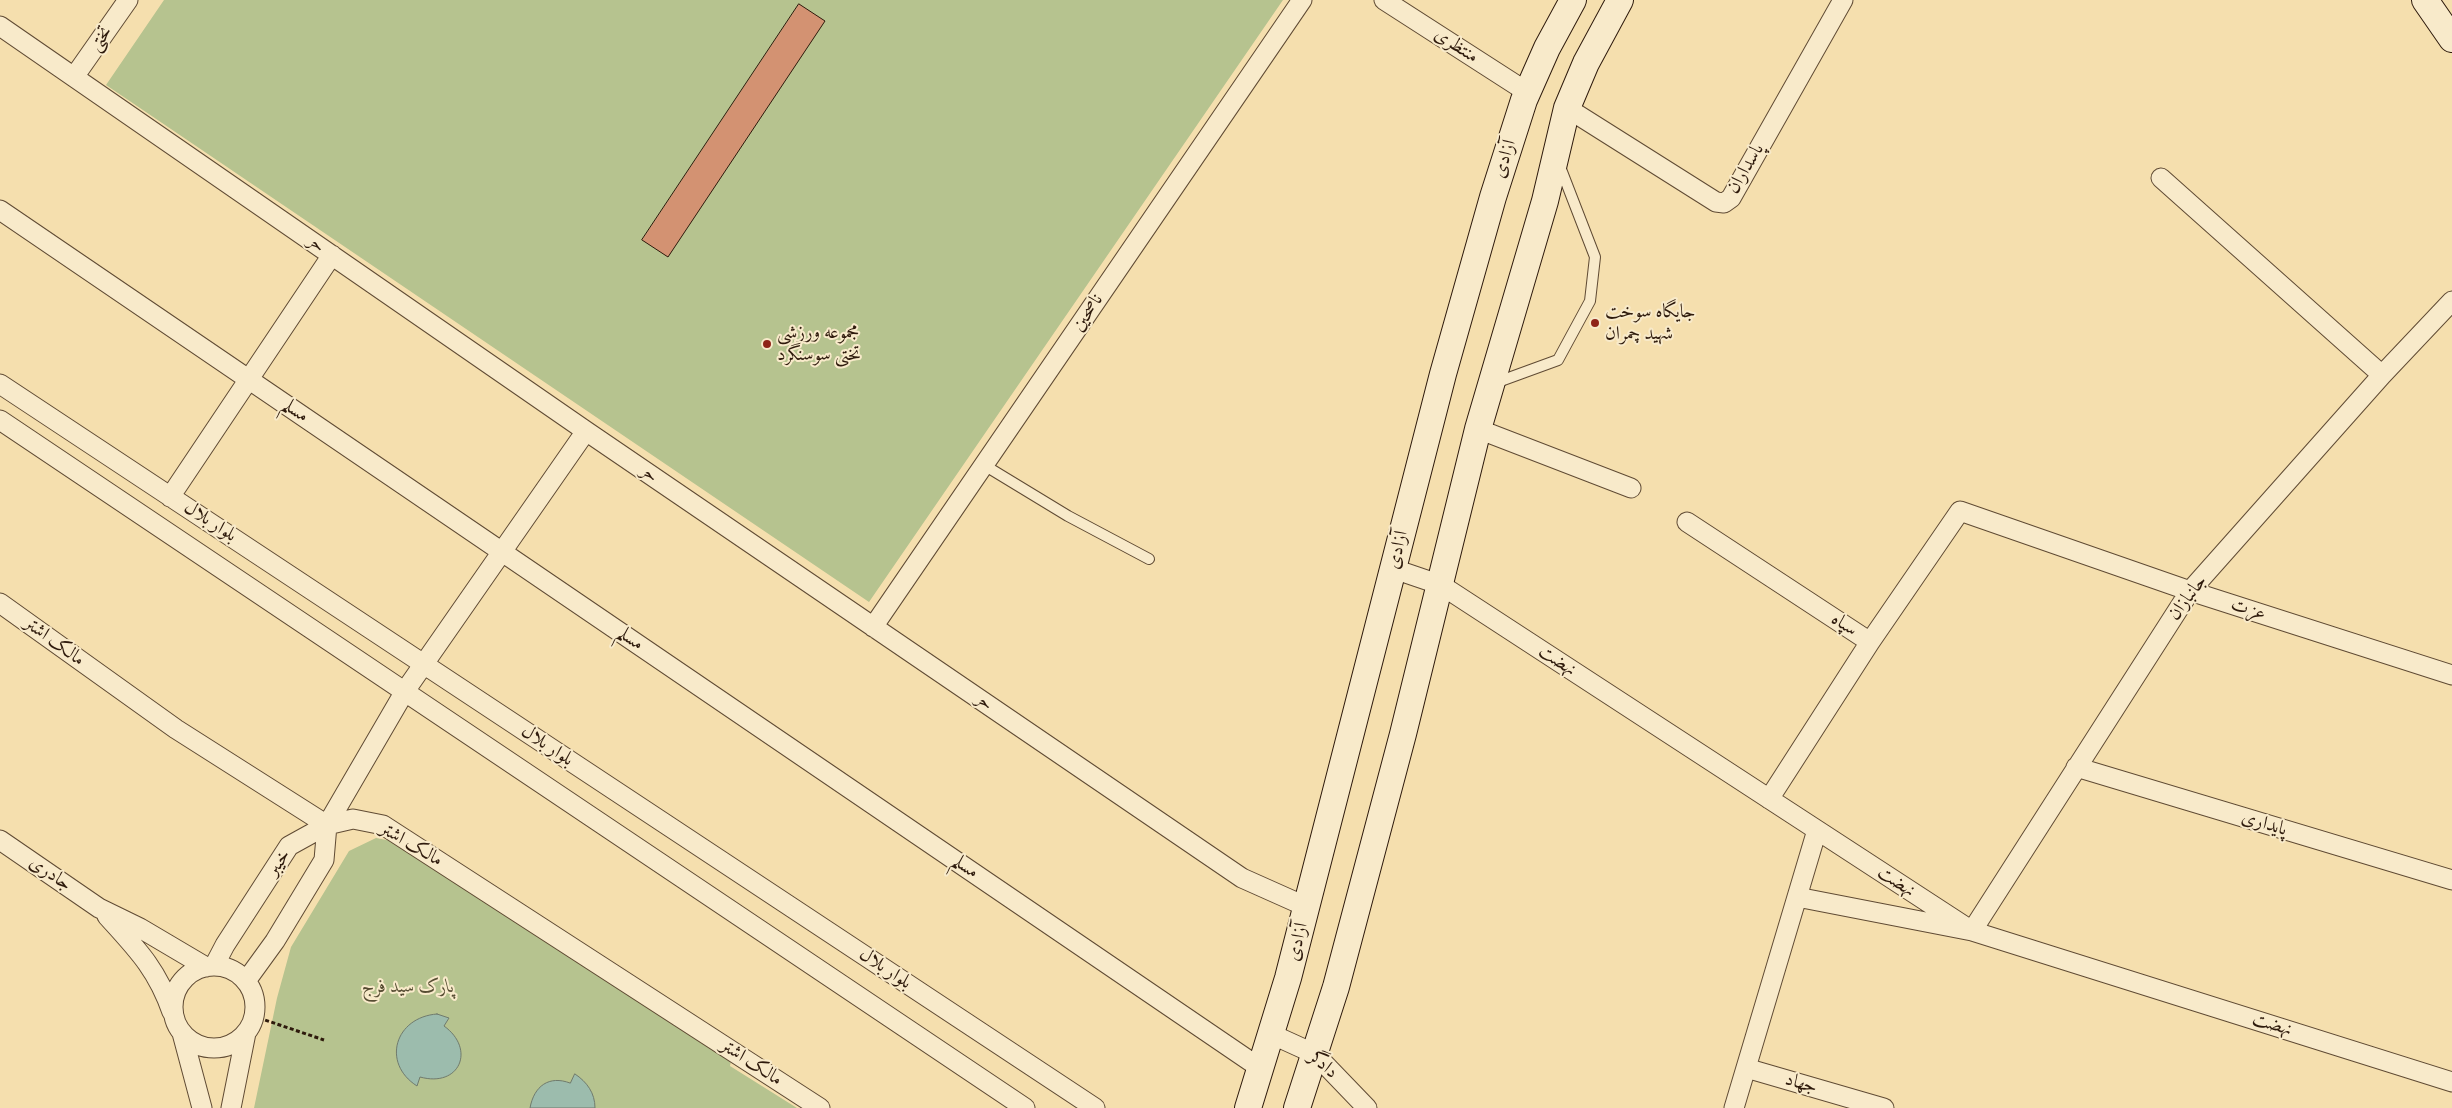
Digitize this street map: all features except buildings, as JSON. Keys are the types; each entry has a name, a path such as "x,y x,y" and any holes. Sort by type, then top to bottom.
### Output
{"main road":[{"name":"آزادی","path":"1248,1108 1307,907 1444,374 1493,197 1527,92 1547,48 1573,0"},
{"path":"1297,1108 1336,987 1441,585 1478,429 1556,156 1567,108 1586,63 1620,0"},
{"path":"2425,0 2452,39"}],"street":[{"name":"تختی","path":"74,77 128,0"},
{"name":"ناصحین","path":"873,627 1302,0"},
{"name":"منتظری","path":"1384,0 1527,92"},
{"name":"پاسداران","path":"1567,108 1716,202 1724,202 1731,198 1843,0"},
{"name":"حر","path":"0,26 586,431 1242,878 1307,907"},
{"path":"2161,178 2382,375"},
{"name":"مسلم","path":"0,210 1260,1068"},
{"path":"170,496 332,255"},
{"name":"جانبازان","path":"1972,931 2190,591 2382,375 2452,301"},
{"name":"بلوار بلال","path":"0,384 1095,1108"},
{"name":"بلوار بلال","path":"0,420 1025,1108"},
{"path":"1478,429 1631,488"},
{"path":"327,825 405,691 586,431"},
{"name":"عزت","path":"1870,642 1960,511 2190,591 2452,675"},
{"name":"سپاه","path":"1687,522 1870,642 1769,799"},
{"name":"نهضت","path":"1394,569 1441,585 1972,931 2452,1082"},
{"name":"مالک اشتر","path":"0,602 176,729 327,825 353,819 384,825 820,1108"},
{"name":"پایداری","path":"2076,768 2452,880"},
{"name":"خیبر","path":"210,967 290,846 327,825"},
{"name":"خیبر","path":"246,981 275,941 324,860 327,825"},
{"path":"1734,1108 1817,830"},
{"name":"جادری","path":"0,840 99,908"},
{"path":"1797,898 1972,931"},
{"path":"99,908 140,928 210,967"},
{"path":"99,908 144,956 165,992 173,1016 182,1033 202,1108"},
{"path":"173,1016 173,997 182,981 195,970 210,967 232,970 246,981 255,997 255,1016 246,1033 230,1108"},
{"path":"182,1033 195,1044 214,1048 232,1044 246,1033"},
{"name":"دادگر","path":"1271,1034 1314,1054 1367,1108"},
{"name":"جهاد","path":"1746,1068 1884,1108"}],"lane":[{"path":"1492,384 1558,360 1590,301 1595,257 1556,156"},
{"path":"984,465 1068,516 1150,559"}],"path":[{"path":"255,1016 324,1040"}],"green space":[{"name":"مجموعه ورزشی تختی سوسنگرد","path":"164,0 1283,0 869,602 106,85"},
{"name":"پارک سید فرج","path":"376,838 402,843 732,1056 730,1066 797,1108 254,1108 277,998 291,947 349,851"}],"shaded area":[{"path":"437,1014 449,1018 444,1026 454,1035 459,1045 461,1055 459,1064 454,1072 445,1077 434,1079 420,1077 417,1086 406,1076 399,1065 396,1054 398,1042 403,1032 411,1023 423,1017"},
{"path":"575,1074 590,1088 594,1097 595,1108 530,1108 535,1094 544,1084 555,1080 570,1083"}],"place":[{"name":"جایگاه سوخت شهید چمران","path":"1595,323"},
{"name":"مجموعه ورزشی تختی سوسنگرد","path":"767,344"}]}
